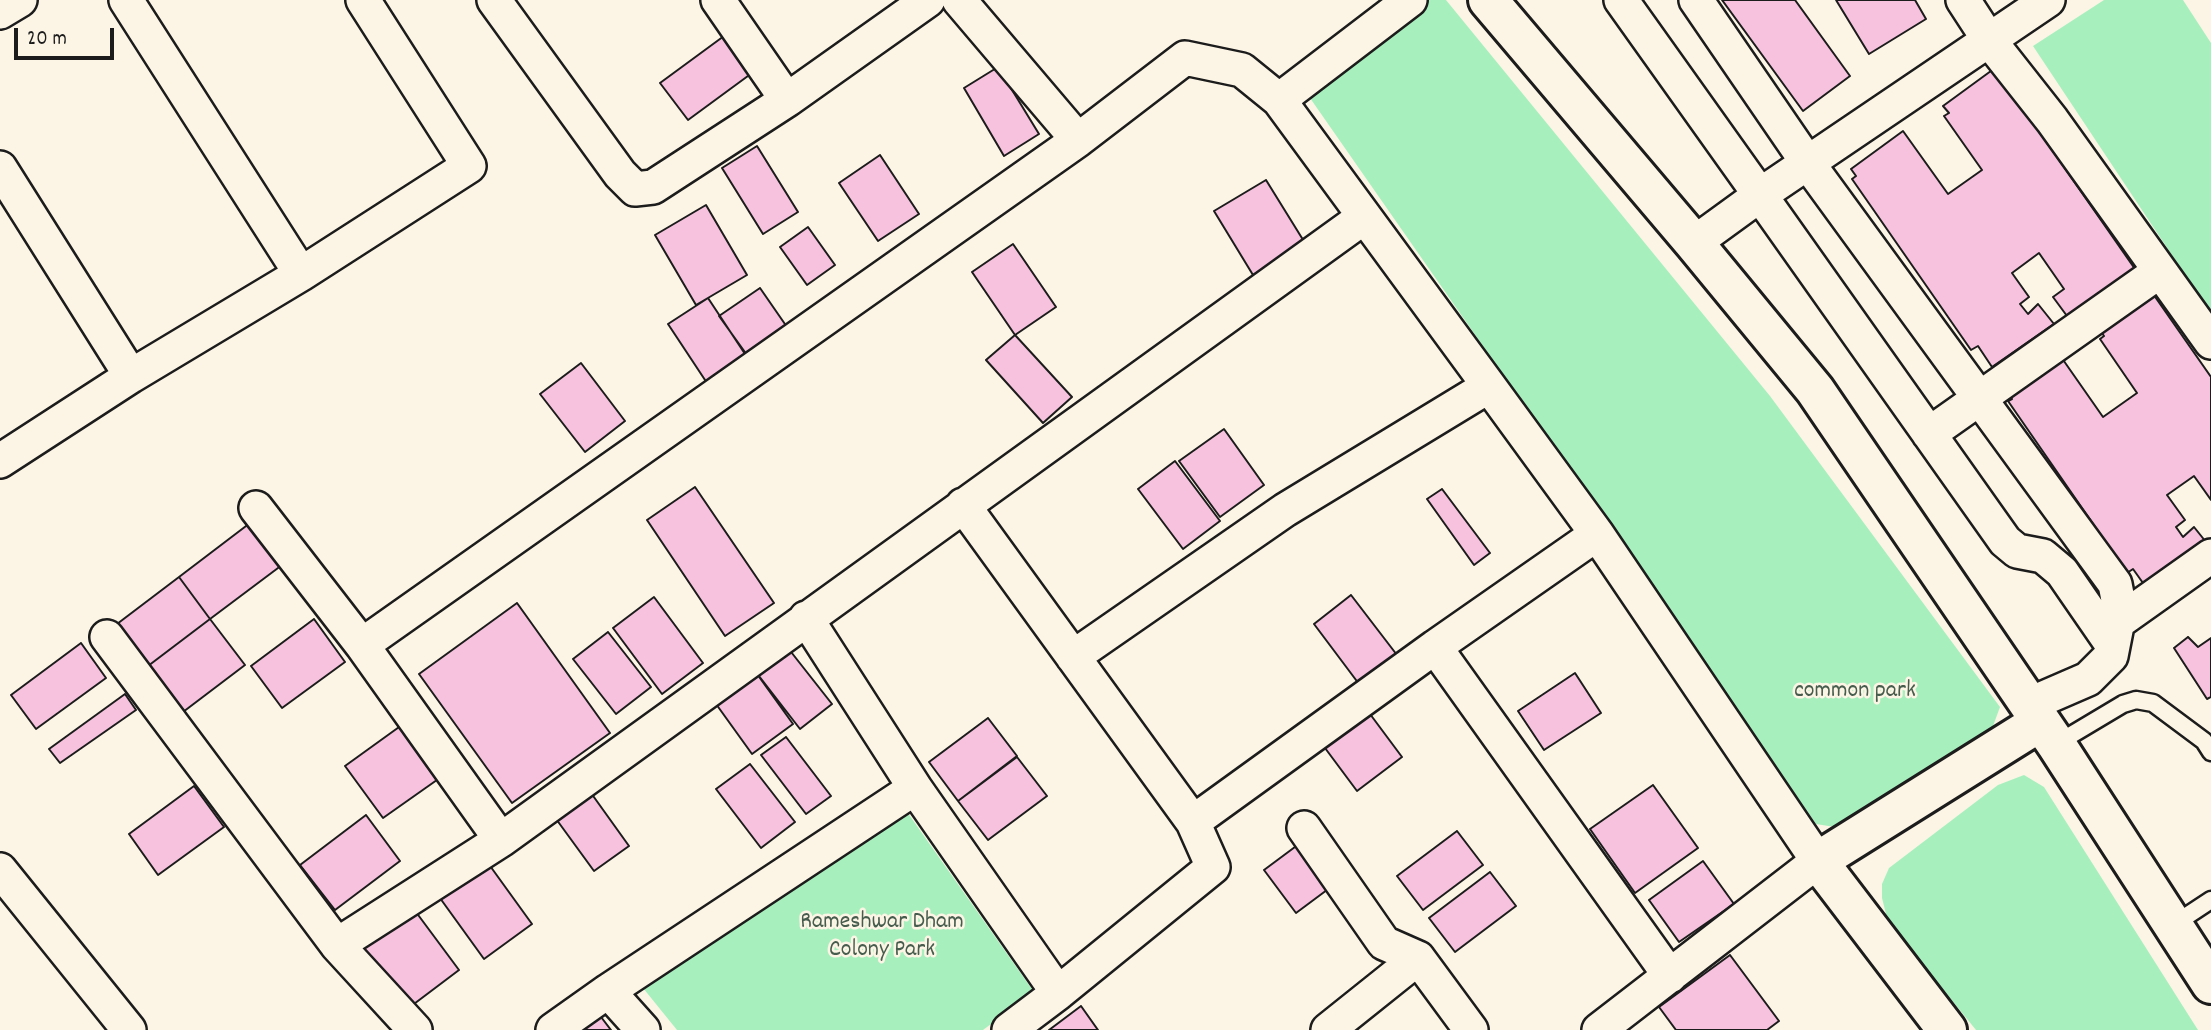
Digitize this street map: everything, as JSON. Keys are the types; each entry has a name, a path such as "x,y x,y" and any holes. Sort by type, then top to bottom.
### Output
{"street":[{"path":"0,12 20,0"},
{"path":"126,0 301,274"},
{"path":"0,461 131,376 301,274 469,166 363,0"},
{"path":"494,0 620,174 635,189 653,187 787,100 928,0"},
{"path":"718,0 787,100"},
{"path":"959,0 1078,140"},
{"path":"1279,100 1410,0"},
{"path":"1488,0 1815,390 2041,723 2211,984"},
{"path":"1621,0 2006,541 2017,551 2043,556 2062,572 2115,634"},
{"path":"1600,1030 1818,861 2041,723 2111,656 2120,610 2115,584 1807,162 1696,0"},
{"path":"1963,0 1989,40 2052,120 2211,342"},
{"path":"1694,243 1807,162 2049,0"},
{"path":"362,645 1078,140 1185,58 1242,70 1279,100 1597,534 1818,861 1936,1026"},
{"path":"0,168 131,376"},
{"path":"337,945 501,839 1364,217"},
{"path":"1929,434 2160,271"},
{"path":"1073,657 1285,510 1489,386"},
{"path":"963,505 1194,822 1213,867 1009,1030"},
{"path":"256,508 362,645 501,839"},
{"path":"1194,822 1435,647 1597,534"},
{"path":"2115,634 2211,556"},
{"path":"806,618 915,788 1058,993"},
{"path":"107,637 337,945 415,1030"},
{"path":"1435,647 1670,976"},
{"path":"553,1030 607,991 915,788"},
{"path":"1304,828 1384,943 1418,958 1471,1030"},
{"path":"0,870 129,1030"},
{"path":"1328,1030 1418,958"},
{"path":"607,991 643,1030"}],"lane":[{"path":"2041,723 2136,700 2153,703 2209,743"},
{"path":"2173,925 2211,900"}],"green space":[{"name":"common park","path":"1429,0 1446,0 1770,396 2000,707 1989,737 1847,829 1816,824 1310,98"},
{"path":"2104,0 2183,0 2211,43 2211,314 2033,46"},
{"path":"2024,775 2044,787 2198,1030 1976,1030 1888,922 1882,898 1882,884 1889,868 1998,785"},
{"name":"Rameshwar Dham Colony Park","path":"905,809 1034,992 983,1030 677,1030 643,988"}],"building":[{"path":"1722,0 1795,0 1850,76 1803,111"},
{"path":"1836,0 1915,0 1926,19 1869,54"},
{"path":"724,36 752,73 688,120 660,83"},
{"path":"998,67 1039,134 1004,156 964,88"},
{"path":"1995,68 2135,269 2067,316 2053,297 2064,289 2039,253 2012,273 2029,297 2020,304 2028,314 2038,304 2054,324 1992,367 1978,346 1971,350 1852,179 1856,176 1851,169 1903,131 1948,194 1982,170 1944,116 1949,113 1943,106"},
{"path":"757,146 798,212 763,234 722,168"},
{"path":"880,155 919,214 878,241 839,183"},
{"path":"1266,180 1305,243 1253,275 1214,211"},
{"path":"706,205 747,275 696,305 655,235"},
{"path":"808,227 835,265 807,285 780,247"},
{"path":"1013,244 1056,307 1015,335 972,272"},
{"path":"760,288 787,327 747,355 719,316"},
{"path":"2151,291 2211,377 2211,500 2194,476 2167,495 2185,520 2176,527 2183,537 2194,527 2210,547 2148,590 2133,569 2127,573 2008,401 2012,399 2007,392 2059,354 2103,417 2137,393 2100,339 2104,336 2099,329"},
{"path":"708,298 749,360 709,386 668,324"},
{"path":"1015,335 1072,397 1043,423 986,360"},
{"path":"581,363 625,421 585,452 540,394"},
{"path":"1224,429 1264,485 1220,517 1179,461"},
{"path":"1175,461 1220,521 1183,549 1138,489"},
{"path":"695,487 774,603 725,636 647,520"},
{"path":"1442,489 1490,553 1474,565 1427,499"},
{"path":"250,523 282,565 210,619 179,577"},
{"path":"179,577 210,619 148,666 117,624"},
{"path":"1351,595 1397,655 1359,684 1314,624"},
{"path":"654,597 703,663 662,694 613,628"},
{"path":"517,603 610,733 512,803 419,674"},
{"path":"210,619 245,665 183,712 148,666"},
{"path":"314,619 345,662 282,708 251,666"},
{"path":"608,632 651,687 616,714 573,659"},
{"path":"2188,637 2198,647 2211,638 2211,697 2207,699 2174,648"},
{"path":"81,643 106,678 36,729 11,695"},
{"path":"784,643 832,704 800,729 752,667"},
{"path":"752,667 793,724 752,754 711,697"},
{"path":"1575,673 1601,713 1544,750 1518,711"},
{"path":"125,694 136,710 60,763 49,749"},
{"path":"1370,714 1402,757 1357,791 1325,748"},
{"path":"988,718 1017,756 958,801 929,762"},
{"path":"406,722 444,775 383,818 345,766"},
{"path":"786,737 831,796 806,814 761,755"},
{"path":"1017,757 1047,796 988,840 958,801"},
{"path":"750,764 795,822 761,848 716,789"},
{"path":"1653,785 1698,848 1635,893 1590,829"},
{"path":"194,786 224,827 158,875 129,834"},
{"path":"586,786 629,846 594,871 551,812"},
{"path":"366,815 400,861 335,910 300,865"},
{"path":"1457,831 1483,865 1423,910 1397,876"},
{"path":"1303,841 1335,884 1296,913 1264,870"},
{"path":"480,852 532,924 484,959 432,887"},
{"path":"1703,861 1734,904 1679,942 1649,900"},
{"path":"1490,872 1516,906 1455,952 1429,918"},
{"path":"410,904 459,970 402,1013 353,948"},
{"path":"1730,955 1779,1021 1767,1030 1676,1030 1659,1007"},
{"path":"1081,1006 1098,1030 1049,1030"},
{"path":"598,1013 611,1030 576,1030"}]}
